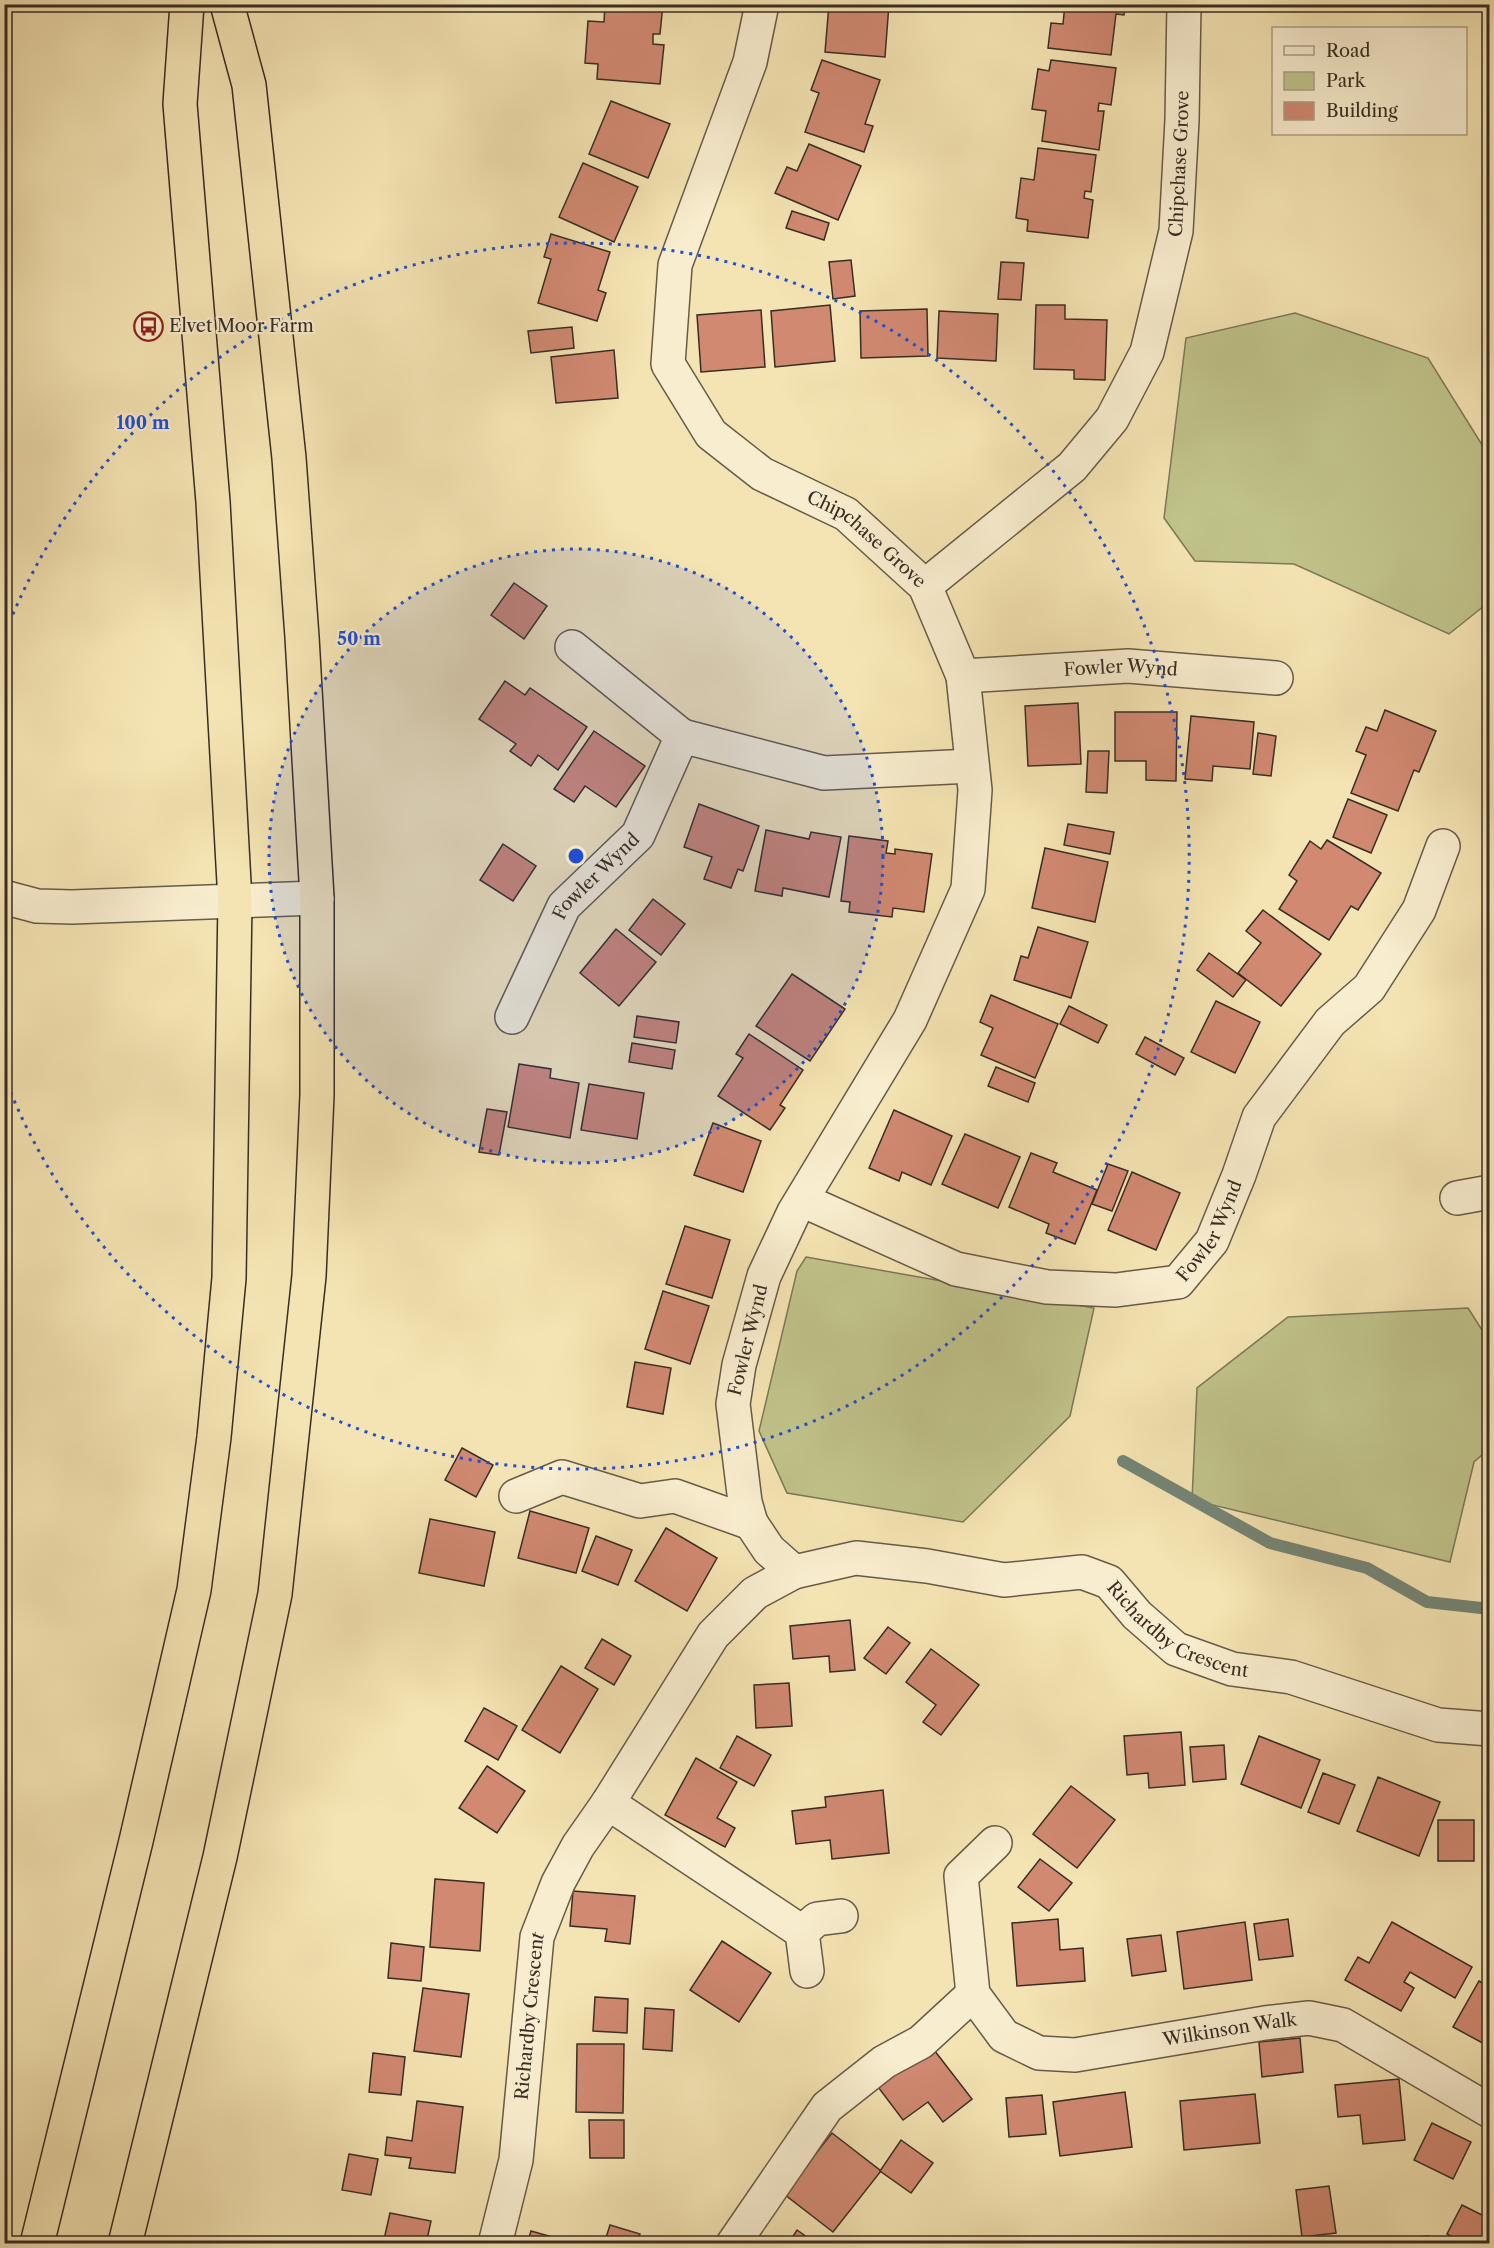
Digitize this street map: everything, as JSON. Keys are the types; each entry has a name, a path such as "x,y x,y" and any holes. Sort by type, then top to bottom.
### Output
{"highway":[{"path":"37,2244 136,1841 194,1590 214,1437 229,1278 235,901 213,502 180,104 187,4"},
{"path":"125,2244 220,1857 275,1594 309,1276 317,1095 317,898 289,458 249,86 226,4"}],"street":[{"name":"Chipchase Grove","path":"762,4 750,62 675,265 668,364 711,434 762,474 846,514 925,586 1072,467 1112,419 1147,352 1176,231 1182,120 1184,4"},
{"name":"Fowler Wynd","path":"751,1523 741,1482 733,1404 740,1365 764,1276 802,1200 910,1020 968,889 975,790 963,676 925,586"},
{"path":"572,647 682,735 824,773 972,766"},
{"name":"Fowler Wynd","path":"963,676 1128,666 1276,678"},
{"name":"Fowler Wynd","path":"512,1017 564,906 638,834 682,735"},
{"name":"Fowler Wynd","path":"802,1200 956,1269 1047,1287 1116,1290 1178,1282 1212,1241 1259,1116 1330,1022 1369,988 1419,910 1443,846"},
{"path":"7,898 37,906 72,907 317,898"},
{"path":"1457,1198 1490,1192"},
{"path":"516,1496 562,1477 640,1501 675,1496 751,1523 769,1550 794,1572"},
{"name":"Richardby Crescent","path":"495,2244 516,2160 537,1936 558,1883 578,1846 608,1803 713,1635 755,1593 794,1572 856,1558 927,1566 1004,1580 1082,1572 1109,1582 1137,1615 1176,1649 1232,1669 1292,1677 1438,1725 1490,1729"},
{"path":"608,1803 802,1932 807,1971"},
{"path":"733,2244 827,2107 884,2062 921,2042 973,1994 961,1876 994,1843"},
{"path":"802,1932 817,1919 841,1916"},
{"name":"Wilkinson Walk","path":"973,1994 1004,2036 1039,2053 1076,2055 1265,2023 1309,2018 1343,2025 1490,2111"}],"green space":[{"path":"1295,313 1428,358 1489,456 1489,602 1449,634 1294,564 1195,561 1164,518 1186,338"},
{"path":"806,1257 1094,1308 1070,1416 963,1522 787,1493 759,1431 797,1271"},
{"path":"1468,1308 1489,1341 1489,1449 1474,1462 1450,1562 1192,1500 1197,1388 1288,1317"}],"building":[{"path":"605,4 663,4 660,34 653,34 653,44 664,45 660,84 597,79 598,64 585,63 588,21 604,22"},
{"path":"829,4 889,4 885,57 825,52"},
{"path":"1065,4 1125,4 1124,15 1116,14 1111,55 1048,48 1051,23 1063,24"},
{"path":"822,60 880,80 865,124 873,126 864,152 805,132 819,93 811,90"},
{"path":"1051,60 1116,68 1111,105 1099,103 1098,111 1104,111 1099,150 1042,141 1046,111 1032,109 1038,69 1049,71"},
{"path":"611,101 670,124 648,178 589,154"},
{"path":"809,144 861,166 838,220 775,193 787,167 797,171"},
{"path":"1038,148 1096,155 1091,192 1085,191 1084,198 1093,200 1088,238 1027,231 1028,220 1016,218 1021,178 1034,180"},
{"path":"583,163 638,187 614,242 559,217"},
{"path":"792,211 829,223 824,240 786,228"},
{"path":"551,234 610,252 598,290 606,293 597,321 538,303 551,259 544,257"},
{"path":"851,260 855,296 833,299 829,262"},
{"path":"1001,262 1024,263 1021,300 998,299"},
{"path":"830,305 835,361 775,367 771,311"},
{"path":"1036,305 1065,305 1065,319 1107,320 1105,380 1074,379 1074,370 1034,369"},
{"path":"927,309 928,356 861,358 860,311"},
{"path":"761,310 765,367 701,372 697,315"},
{"path":"939,311 998,314 996,361 937,358"},
{"path":"572,327 574,348 531,353 528,331"},
{"path":"614,350 618,398 556,403 551,357"},
{"path":"514,583 547,606 524,639 491,615"},
{"path":"505,681 525,695 530,688 587,727 558,770 538,755 531,766 510,751 516,744 479,719"},
{"path":"1078,703 1081,764 1028,766 1025,706"},
{"path":"1385,710 1436,731 1419,772 1414,770 1398,811 1351,793 1366,755 1356,751 1366,727 1377,731"},
{"path":"1115,712 1177,712 1176,781 1146,780 1146,761 1115,761"},
{"path":"1191,716 1254,722 1250,769 1213,766 1212,781 1185,779"},
{"path":"594,731 645,766 616,807 585,786 574,802 554,789"},
{"path":"1258,733 1276,736 1271,776 1253,774"},
{"path":"1088,751 1109,751 1107,793 1086,792"},
{"path":"1348,799 1387,815 1371,853 1333,837"},
{"path":"699,804 759,826 743,871 738,869 731,888 704,879 712,857 684,847"},
{"path":"1068,824 1114,832 1110,854 1064,845"},
{"path":"766,830 809,839 811,832 841,837 829,897 783,888 782,896 755,891"},
{"path":"849,836 888,841 886,853 895,854 895,849 932,854 924,912 893,908 892,917 849,912 850,902 841,901"},
{"path":"1327,840 1381,873 1358,910 1351,906 1329,940 1279,909 1297,881 1289,875 1310,841 1321,849"},
{"path":"503,844 536,866 513,901 480,880"},
{"path":"1045,848 1108,862 1095,922 1032,908"},
{"path":"653,899 685,924 661,955 629,930"},
{"path":"1263,910 1321,954 1281,1006 1238,973 1261,943 1246,931"},
{"path":"1038,927 1088,942 1071,998 1014,980 1021,956 1028,958"},
{"path":"616,929 656,962 619,1006 580,973"},
{"path":"1209,953 1246,980 1233,997 1197,970"},
{"path":"792,974 845,1009 810,1061 756,1026"},
{"path":"991,995 1058,1024 1035,1078 981,1055 993,1028 980,1022"},
{"path":"1216,1001 1260,1022 1235,1073 1191,1052"},
{"path":"1069,1006 1107,1025 1098,1043 1060,1024"},
{"path":"637,1016 679,1022 676,1043 634,1037"},
{"path":"749,1034 803,1070 780,1105 785,1108 770,1130 718,1096 743,1058 736,1054"},
{"path":"1145,1037 1184,1058 1175,1075 1136,1054"},
{"path":"632,1043 675,1050 672,1069 629,1062"},
{"path":"519,1064 551,1069 550,1078 579,1083 570,1138 508,1127"},
{"path":"996,1067 1035,1083 1028,1102 988,1086"},
{"path":"589,1084 644,1093 637,1139 581,1130"},
{"path":"487,1109 507,1112 499,1155 479,1152"},
{"path":"894,1110 952,1136 931,1185 902,1172 899,1181 869,1168"},
{"path":"713,1123 761,1141 743,1192 694,1175"},
{"path":"965,1134 1020,1157 998,1208 942,1184"},
{"path":"1031,1153 1057,1163 1053,1172 1097,1190 1075,1244 1046,1233 1049,1224 1009,1207"},
{"path":"1108,1164 1128,1171 1112,1211 1092,1204"},
{"path":"1132,1172 1180,1193 1156,1250 1108,1230"},
{"path":"685,1226 730,1240 712,1298 666,1284"},
{"path":"663,1291 709,1306 690,1364 645,1349"},
{"path":"635,1362 671,1368 663,1414 627,1407"},
{"path":"462,1448 493,1465 476,1497 445,1480"},
{"path":"530,1511 589,1528 576,1573 518,1558"},
{"path":"430,1519 495,1532 484,1586 419,1573"},
{"path":"666,1528 717,1558 687,1611 635,1581"},
{"path":"596,1536 632,1550 618,1585 582,1571"},
{"path":"850,1620 855,1670 830,1672 829,1656 793,1659 790,1626"},
{"path":"888,1627 910,1643 886,1674 864,1658"},
{"path":"602,1639 631,1656 614,1685 585,1668"},
{"path":"931,1649 979,1685 941,1735 923,1722 936,1705 906,1682"},
{"path":"561,1666 598,1689 560,1753 522,1730"},
{"path":"789,1683 792,1726 756,1728 754,1685"},
{"path":"484,1708 517,1726 498,1760 465,1741"},
{"path":"1181,1732 1185,1785 1149,1788 1148,1773 1127,1775 1124,1736"},
{"path":"737,1736 771,1755 754,1786 720,1768"},
{"path":"1259,1736 1320,1760 1301,1808 1241,1784"},
{"path":"1224,1745 1226,1779 1193,1782 1190,1747"},
{"path":"696,1758 737,1782 717,1818 735,1828 725,1847 665,1815"},
{"path":"487,1766 525,1791 497,1833 459,1808"},
{"path":"1323,1773 1355,1785 1339,1824 1308,1812"},
{"path":"1378,1777 1440,1802 1419,1856 1357,1831"},
{"path":"1071,1786 1115,1820 1077,1868 1033,1834"},
{"path":"883,1790 889,1853 832,1859 830,1840 796,1844 792,1811 826,1807 825,1797"},
{"path":"1484,1807 1490,1808 1490,1848 1483,1848"},
{"path":"1438,1820 1474,1820 1474,1861 1438,1861"},
{"path":"1040,1859 1072,1883 1049,1911 1018,1887"},
{"path":"435,1879 484,1883 480,1951 430,1947"},
{"path":"573,1891 635,1896 630,1944 605,1941 607,1929 570,1926"},
{"path":"1058,1919 1060,1950 1083,1948 1085,1981 1017,1986 1012,1923"},
{"path":"1288,1919 1293,1956 1259,1960 1254,1924"},
{"path":"1245,1922 1252,1980 1184,1989 1177,1932"},
{"path":"1392,1922 1472,1967 1455,1998 1410,1972 1404,1982 1414,1988 1401,2011 1345,1980 1358,1957 1369,1963"},
{"path":"1161,1935 1166,1971 1132,1976 1127,1939"},
{"path":"722,1941 771,1973 739,2022 690,1990"},
{"path":"391,1943 424,1947 421,1981 388,1978"},
{"path":"1479,1981 1490,1987 1490,2047 1453,2027"},
{"path":"423,1988 469,1994 461,2057 414,2051"},
{"path":"595,1997 628,1999 627,2033 593,2031"},
{"path":"645,2008 674,2010 672,2051 643,2049"},
{"path":"1300,2038 1303,2072 1262,2077 1259,2042"},
{"path":"577,2044 624,2044 623,2113 576,2112"},
{"path":"931,2046 972,2099 943,2122 928,2102 903,2120 878,2087"},
{"path":"373,2053 405,2057 401,2095 369,2092"},
{"path":"1399,2079 1405,2140 1363,2144 1360,2115 1338,2117 1335,2085"},
{"path":"1125,2092 1132,2147 1060,2156 1053,2102"},
{"path":"1255,2094 1260,2143 1184,2150 1180,2101"},
{"path":"1042,2095 1046,2134 1009,2137 1006,2098"},
{"path":"417,2101 463,2107 455,2173 409,2168 411,2158 385,2155 387,2137 412,2141"},
{"path":"589,2120 624,2120 624,2158 590,2158"},
{"path":"1432,2123 1471,2142 1453,2179 1414,2160"},
{"path":"832,2133 881,2171 833,2232 784,2194"},
{"path":"901,2140 933,2163 911,2193 880,2171"},
{"path":"349,2154 378,2159 371,2195 342,2190"},
{"path":"1329,2186 1336,2233 1302,2237 1296,2190"},
{"path":"1462,2205 1490,2219 1490,2244 1465,2244 1447,2234"},
{"path":"390,2213 431,2221 426,2244 383,2244"},
{"path":"610,2225 640,2234 637,2244 604,2244"},
{"path":"797,2230 817,2244 788,2244"},
{"path":"531,2231 570,2242 569,2244 527,2244"},
{"path":"1428,2236 1428,2244 1354,2244 1354,2243"}],"waterway":[{"path":"1123,1461 1270,1543 1367,1568 1427,1602 1490,1609"}],"place":[{"name":"Elvet Moor Farm","path":"148,326"}]}
